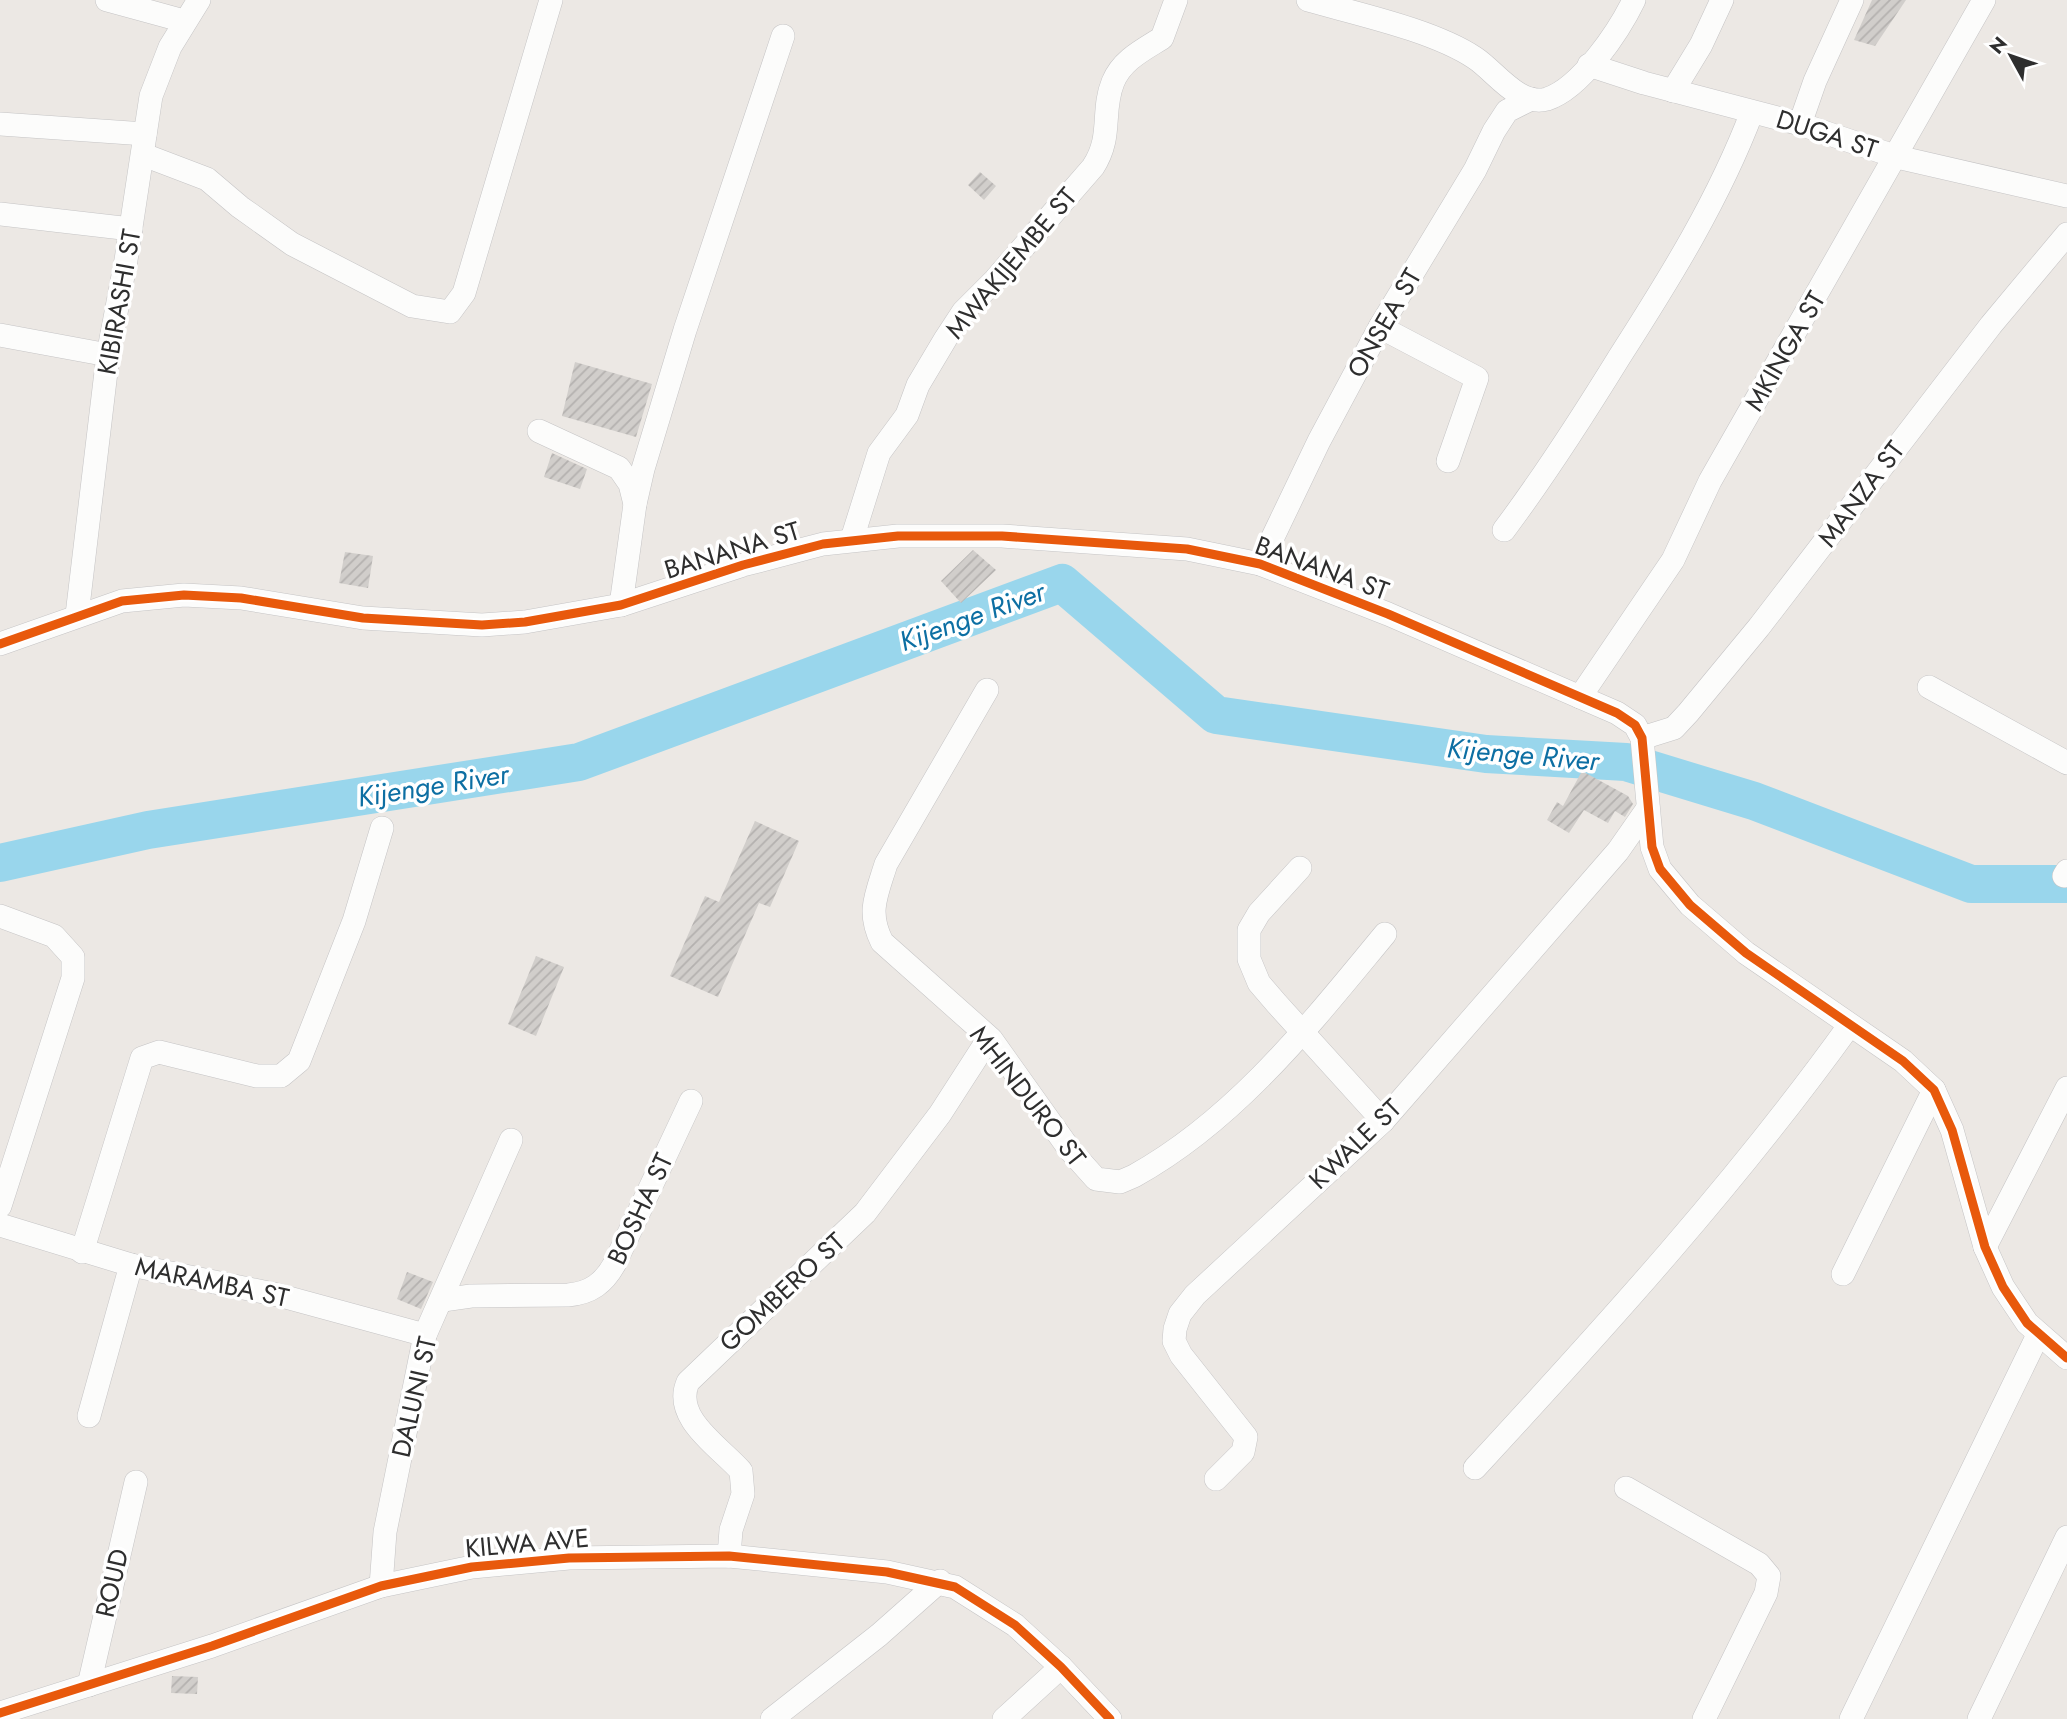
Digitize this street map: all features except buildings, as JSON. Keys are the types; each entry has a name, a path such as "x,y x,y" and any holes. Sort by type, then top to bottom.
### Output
{"street":[{"path":"107,0 184,21"},
{"name":"KIBIRASHI ST","path":"77,615 108,355 158,72 184,21 199,0"},
{"path":"0,124 145,145 207,179 240,207 292,244 412,306 450,312 464,293 551,0"},
{"name":"MWAKIJEMBE ST","path":"852,539 879,453 907,415 918,385 934,358 963,312 994,281 1093,167 1105,148 1112,84 1139,51 1162,38 1176,0"},
{"path":"1308,0 1440,42 1475,58 1503,83 1531,99"},
{"name":"ONSEA ST","path":"1260,564 1319,441 1380,327 1507,111 1531,99 1546,99 1567,87 1620,27 1634,0"},
{"path":"1674,91 1701,45 1722,0"},
{"path":"1800,124 1815,81 1852,0"},
{"name":"MKINGA ST","path":"1580,697 1673,560 1710,481 1897,157 1984,0"},
{"path":"621,605 635,504 685,330 783,36"},
{"name":"DUGA ST","path":"1589,65 1674,91 1800,124 1897,157 2067,196"},
{"path":"1504,530 1550,469 1667,282 1719,188 1752,112"},
{"path":"0,214 131,229"},
{"name":"MANZA ST","path":"1643,745 1674,728 1688,713 1759,627 1991,325 2067,234"},
{"path":"1380,327 1477,378 1447,461"},
{"path":"0,335 108,355"},
{"path":"539,431 619,468 630,484 635,504"},
{"name":"BANANA ST","path":"0,643 122,601 184,594 251,599 363,618 482,625 546,619 621,605 789,552 852,539 968,535 1094,542 1187,549 1260,564 1340,594 1580,697 1635,725 1643,745"},
{"path":"1929,687 2067,762"},
{"name":"MHINDURO ST","path":"987,690 886,864 876,895 872,923 882,942 989,1038 1088,1173 1096,1179 1120,1182 1148,1168 1208,1124 1304,1033 1385,934"},
{"path":"1643,745 1652,847 1660,869 1690,905 1746,953 1903,1061 1934,1090 1952,1130 1985,1247 2014,1306 2038,1335 2067,1358"},
{"name":"KWALE ST","path":"1216,1479 1243,1452 1246,1437 1181,1356 1174,1341 1180,1314 1225,1267 1383,1121 1618,851 1647,797"},
{"path":"82,1252 136,1069 142,1058 159,1052 257,1076 281,1076 299,1061 354,921 382,828"},
{"path":"1300,867 1259,913 1249,930 1249,959 1259,983 1383,1121"},
{"path":"0,916 54,936 73,957 73,978 0,1206"},
{"path":"1475,1468 1610,1322 1742,1168 1849,1026"},
{"name":"GOMBERO ST","path":"729,1556 731,1530 744,1482 735,1464 688,1415 684,1405 684,1391 688,1382 865,1213 933,1124 989,1038"},
{"path":"1985,1247 2067,1088"},
{"path":"1843,1274 1934,1090"},
{"name":"BOSHA ST","path":"443,1300 471,1296 568,1295 583,1293 596,1287 607,1277 615,1263 691,1101"},
{"name":"DALUNI ST","path":"381,1586 387,1520 425,1335 443,1300 511,1140"},
{"name":"MARAMBA ST","path":"0,1225 131,1265 278,1295 425,1335"},
{"path":"89,1416 131,1265"},
{"path":"1851,1719 2038,1335"},
{"name":"ROUD","path":"89,1685 136,1482"},
{"path":"1626,1488 1759,1564 1769,1576 1766,1593 1704,1719"},
{"path":"1979,1719 2067,1537"},
{"name":"KILWA AVE","path":"0,1713 381,1586 472,1567 569,1558 729,1556 887,1572 940,1581 955,1587 1015,1625 1061,1667 1110,1719"},
{"path":"772,1719 879,1635 940,1581"},
{"path":"1004,1719 1061,1667"}],"waterway":[{"name":"Kijenge River","path":"0,863 148,830 579,762 1062,583 1216,715 1486,754 1626,762 1754,801 1971,884 2067,884"}],"cycle path":[{"path":"0,644 122,601 184,595 241,598 363,618 482,625 525,622 621,605 743,565 823,544 898,536 1002,536 1187,549 1260,564 1388,614 1617,713 1635,725 1642,738 1652,847 1660,869 1690,905 1746,953 1903,1061 1934,1090 1952,1130 1985,1247 2003,1287 2027,1323 2067,1358"},
{"path":"0,1713 212,1646 381,1586 472,1567 569,1558 729,1556 887,1572 955,1587 1015,1625 1061,1667 1110,1719"}]}
